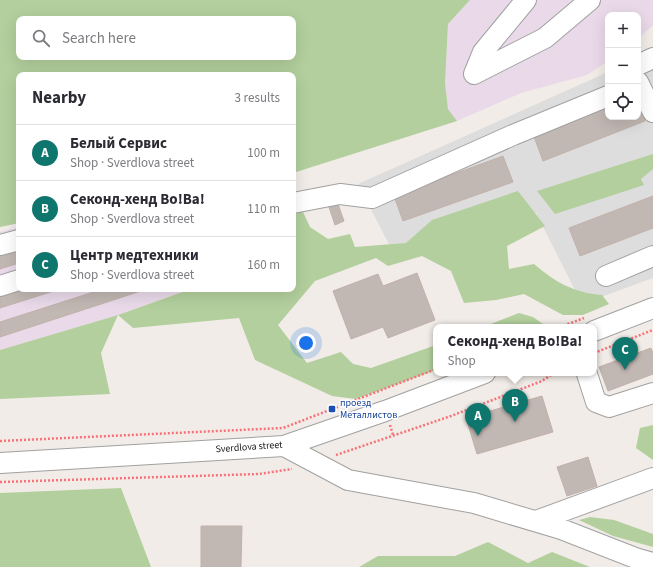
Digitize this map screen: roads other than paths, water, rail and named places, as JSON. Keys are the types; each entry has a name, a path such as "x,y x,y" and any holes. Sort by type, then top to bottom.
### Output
{"street":[{"path":"526,0 483,52 474,74 545,38 590,0"},
{"path":"641,75 653,58"},
{"path":"640,84 653,112"},
{"path":"296,202 340,194 372,198 514,135 605,97"},
{"path":"0,245 16,241"},
{"path":"606,276 653,256"},
{"path":"0,286 16,281"},
{"path":"597,330 653,308"},
{"name":"Sverdlova street","path":"0,463 284,446 385,411 477,376"},
{"path":"588,376 596,402 610,407 653,393"},
{"path":"284,446 348,480 474,503 536,521 653,563"},
{"path":"536,521 653,478"}],"place":[{"name":"Центр медтехники","path":"625,370"},
{"name":"проезд Металлистов","path":"332,409"},
{"name":"Секонд-хенд Во!Ва!","path":"515,422"},
{"name":"Белый Сервис","path":"478,436"}]}
